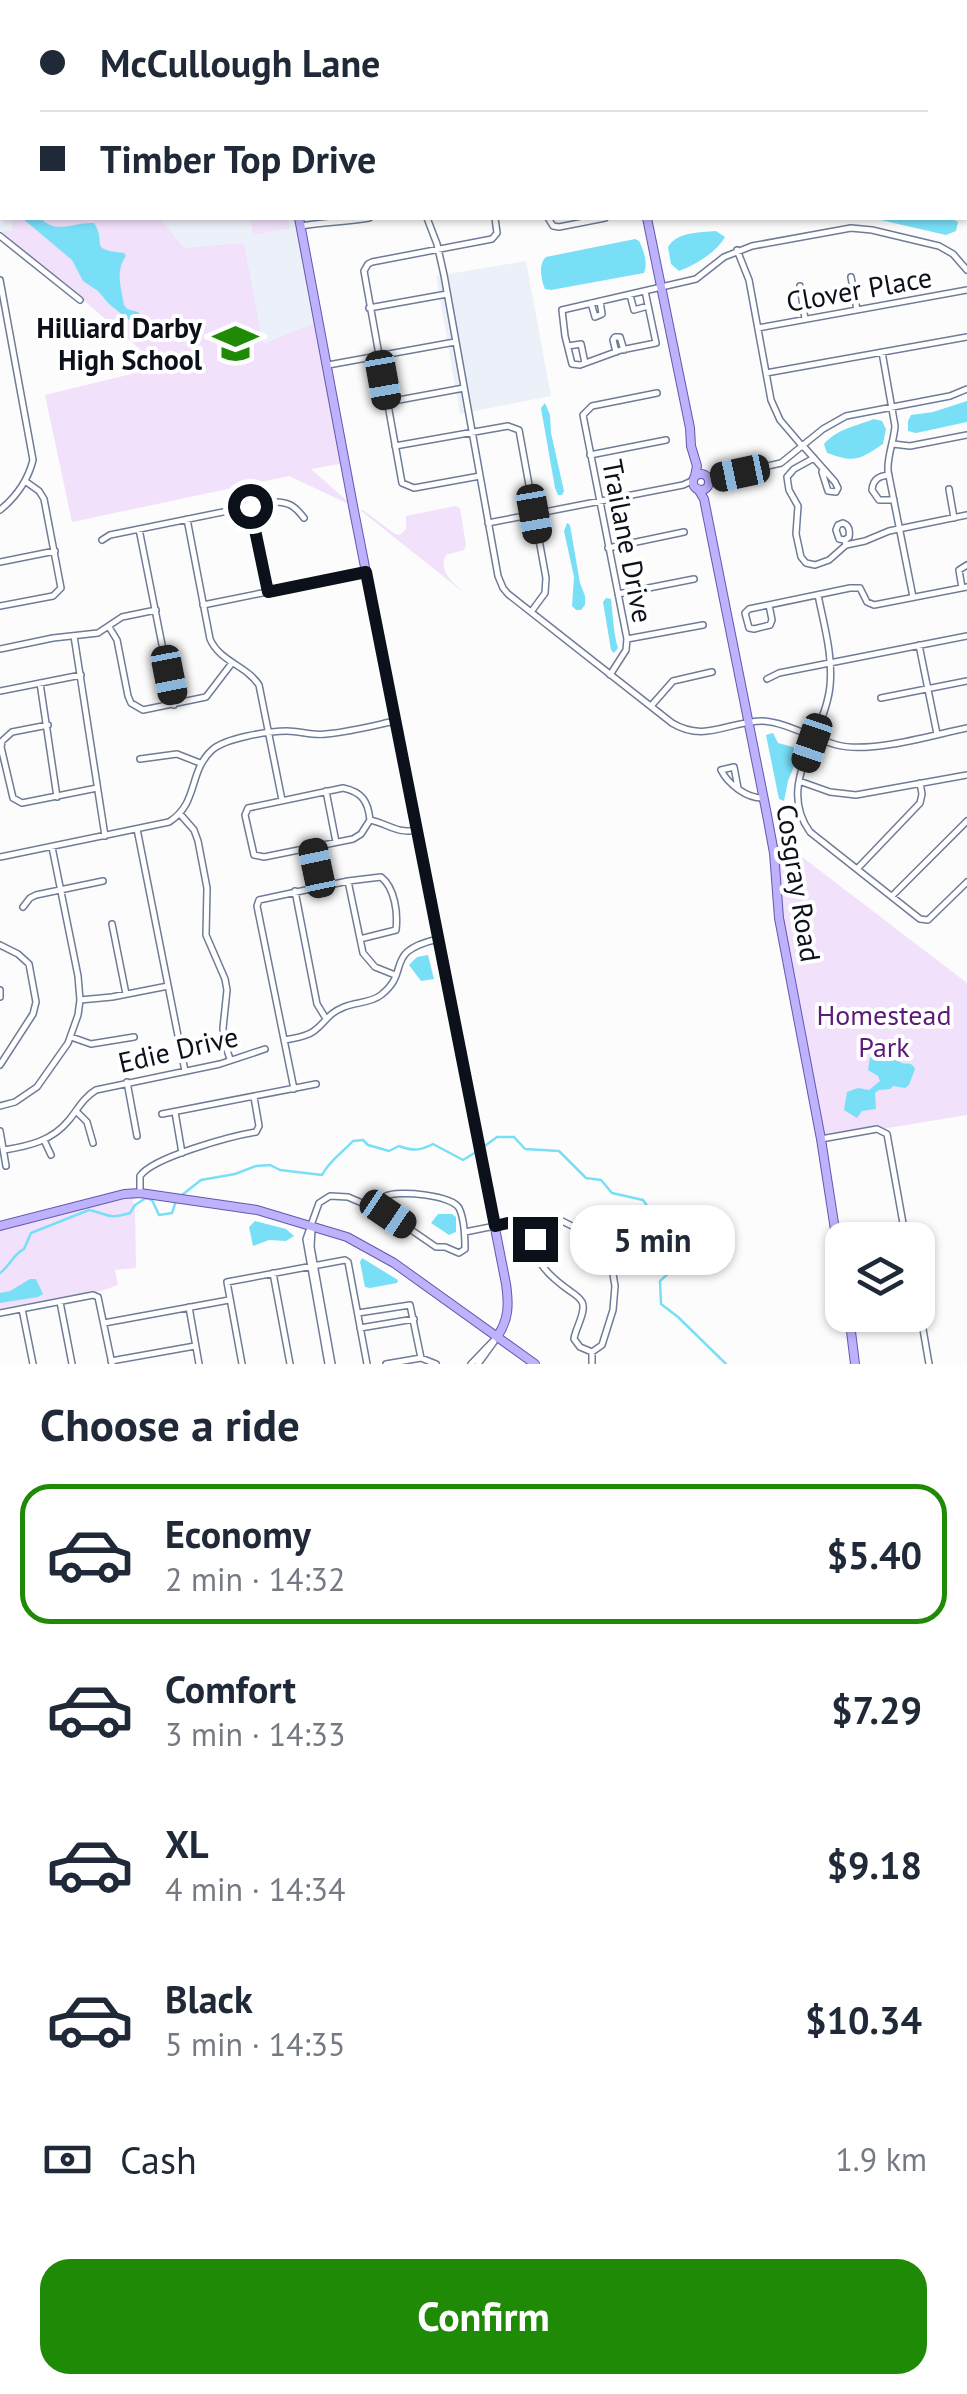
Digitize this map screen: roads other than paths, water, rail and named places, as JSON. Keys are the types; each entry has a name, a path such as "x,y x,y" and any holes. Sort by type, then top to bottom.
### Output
{"main road":[{"name":"Cosgray Road","path":"646,220 764,798 774,853 778,910 834,1222"},
{"path":"300,222 495,1226 509,1310 497,1337"},
{"path":"0,1226 140,1192 257,1210 347,1237 384,1256 535,1364"},
{"path":"851,1332 855,1364"}],"street":[{"path":"300,222 335,220"},
{"path":"428,220 438,250 503,588 672,724 691,732 772,723 838,745 860,748 967,728"},
{"path":"480,476 414,488 405,486 401,479 365,268 372,262 488,241 495,237 495,220"},
{"path":"550,220 554,226 596,220"},
{"path":"645,291 656,344 572,364 561,313 564,308 696,279 737,250 843,229 872,230 939,246 953,254 967,270"},
{"path":"0,236 80,300"},
{"path":"737,250 749,280 771,400 780,420 826,470 838,486 836,492 828,491 823,468"},
{"path":"852,277 858,310"},
{"path":"0,280 33,460 25,481 0,510"},
{"path":"800,286 806,319"},
{"name":"Clover Place","path":"758,328 967,290"},
{"path":"369,308 446,294"},
{"path":"630,294 634,310 648,306"},
{"path":"591,303 594,316 600,316 600,301"},
{"path":"0,320 8,318"},
{"path":"766,373 967,337"},
{"path":"616,352 615,338 621,338 624,350"},
{"path":"328,365 455,342"},
{"path":"567,347 581,344 585,363"},
{"path":"882,352 895,426 889,475 913,597"},
{"path":"387,402 464,388"},
{"path":"488,522 774,466 846,416 950,396 967,389"},
{"name":"Trailane Drive","path":"610,675 626,650 627,639 584,411 658,393"},
{"path":"395,446 508,426 516,428 546,585 545,593 531,612"},
{"path":"892,444 910,446 967,435"},
{"path":"590,455 666,440"},
{"path":"814,458 787,477 798,506 796,524 802,557 810,565 829,560 846,542 864,542 900,528 967,515"},
{"path":"889,475 877,478 872,490 880,500 894,500"},
{"path":"0,606 53,596 61,584 44,499 25,481"},
{"path":"949,489 954,518"},
{"path":"102,540 139,529 283,502 297,508 304,518"},
{"path":"250,506 268,592"},
{"path":"187,519 213,647 253,676 259,685 282,800"},
{"path":"139,529 174,704"},
{"path":"608,548 684,532"},
{"path":"0,562 54,552"},
{"path":"769,605 770,626 749,628 746,610 769,605 818,595 856,588 872,605 965,587 959,570 967,565"},
{"path":"203,605 366,572"},
{"path":"618,594 694,579"},
{"path":"818,595 832,662 830,692 799,780 797,808 801,819 810,832 920,919 928,920 967,882"},
{"path":"0,648 98,633 122,617 156,610"},
{"path":"627,639 703,626"},
{"path":"109,628 117,640 128,696 137,709 149,710 206,697 232,663"},
{"path":"74,636 106,836"},
{"path":"767,678 967,636"},
{"path":"919,645 936,734"},
{"path":"650,706 673,681 712,672"},
{"path":"0,691 81,676"},
{"path":"882,698 967,681"},
{"path":"40,683 56,797"},
{"path":"0,858 165,823 180,814 190,798 201,764 224,743 287,731 324,735 395,721"},
{"path":"48,725 8,734 2,741 11,795 22,803 97,788"},
{"path":"140,759 176,754 201,764"},
{"path":"799,780 850,795 967,775"},
{"path":"857,868 920,804 920,783"},
{"path":"343,788 361,794 370,820 353,839 256,857 246,811 252,806 282,800 343,788"},
{"path":"738,788 754,798 764,798"},
{"path":"326,791 336,842"},
{"path":"180,814 198,841 207,888 206,934 227,990 222,1028 230,1060"},
{"path":"370,820 397,831 417,830"},
{"path":"892,896 967,821"},
{"path":"137,829 185,1070"},
{"path":"0,1106 15,1102 38,1087 71,1037 80,1000 52,847"},
{"path":"313,847 321,886"},
{"path":"294,1089 258,900 381,878 391,888 396,930 360,938"},
{"path":"23,907 30,898 103,881"},
{"path":"348,881 363,953 375,968 395,975"},
{"path":"295,892 318,1004 326,1017"},
{"path":"112,924 126,994"},
{"path":"285,1040 314,1031 326,1017 342,1008 380,996 406,951 438,938"},
{"path":"0,944 29,964 36,1002 33,1014 0,1066"},
{"path":"80,1000 168,986"},
{"path":"71,1037 100,1044 134,1037"},
{"name":"Edie Drive","path":"4,1150 44,1140 62,1128 90,1093 102,1088 265,1049"},
{"path":"127,1082 137,1136"},
{"path":"162,1114 316,1084"},
{"path":"140,1192 140,1176 145,1169 221,1138 256,1132 259,1126 254,1098"},
{"path":"76,1112 87,1122 93,1143"},
{"path":"175,1112 182,1154"},
{"path":"821,1139 876,1129 887,1134 903,1222"},
{"path":"0,1131 6,1166"},
{"path":"44,1140 51,1155"},
{"path":"330,1364 306,1239 319,1203 330,1196 348,1197 377,1210 436,1247 457,1252 466,1249 458,1206 444,1198 390,1195 377,1210"},
{"path":"539,1226 556,1218 576,1228 604,1250 612,1268 616,1286 613,1310 602,1345 592,1352"},
{"path":"464,1232 525,1220 539,1226"},
{"path":"539,1226 535,1243 540,1263 550,1277 582,1301 574,1339 592,1352"},
{"path":"242,1364 227,1282 347,1260 367,1364"},
{"path":"273,1273 290,1364"},
{"path":"0,1313 93,1295 98,1297 112,1362 195,1346"},
{"path":"104,1323 230,1300"},
{"path":"60,1302 72,1364"},
{"path":"358,1313 410,1304 421,1358"},
{"path":"188,1307 199,1364"},
{"path":"22,1309 33,1364"},
{"path":"360,1328 414,1318"},
{"path":"924,1332 929,1364"},
{"path":"478,1362 497,1337"},
{"path":"478,1362 497,1337"},
{"path":"592,1352 592,1364"},
{"path":"386,1364 421,1358 436,1364"},
{"path":"478,1362 491,1364"}],"water":[{"path":"24,220 42,220 59,227 94,223 102,247 126,256 120,274 121,292 127,309 141,317 139,328 83,281 72,260"},
{"path":"881,220 958,222 956,231 946,235"},
{"path":"716,231 725,237 705,257 679,271 671,264 668,247 677,238"},
{"path":"635,239 644,253 644,273 545,289 541,268 546,257"},
{"path":"967,401 967,422 916,433 908,431 911,415"},
{"path":"545,403 562,495 555,488 541,408"},
{"path":"874,419 882,421 886,429 883,444 856,458 827,453 824,444 835,435"},
{"path":"567,523 585,596 581,610 572,606 574,577 564,531"},
{"path":"611,599 618,648 614,653 603,602"},
{"path":"773,733 778,743 793,747 799,754 784,801 779,799 766,735"},
{"path":"428,955 434,979 421,981 409,965 417,957"},
{"path":"887,1055 913,1066 909,1085 879,1090 875,1093 876,1109 862,1111 857,1118 844,1110 847,1092 869,1090 880,1081 868,1070 870,1057"},
{"path":"438,1214 456,1217 456,1232 449,1235 431,1223"},
{"path":"255,1221 286,1229 294,1236 253,1246 249,1227"},
{"path":"362,1258 398,1280 397,1283 365,1287"},
{"path":"36,1279 43,1294 0,1303 0,1293"}],"waterway":[{"path":"482,1148 497,1137 514,1137 525,1149 559,1151 586,1178 601,1180 612,1193 643,1200 662,1227 673,1269 660,1281 661,1304 726,1364"},
{"path":"182,1195 201,1180 256,1166 322,1175 353,1141 363,1140 389,1151 399,1146 416,1150 433,1144 463,1160 476,1152"},
{"path":"0,1273 24,1249 31,1233 89,1210 112,1216 130,1213 146,1198 152,1200 159,1215 172,1213 176,1201"}],"place":[{"name":"Hilliard Darby High School","path":"235,343"}],"park label":[{"name":"Homestead Park","path":"884,1030"}]}
